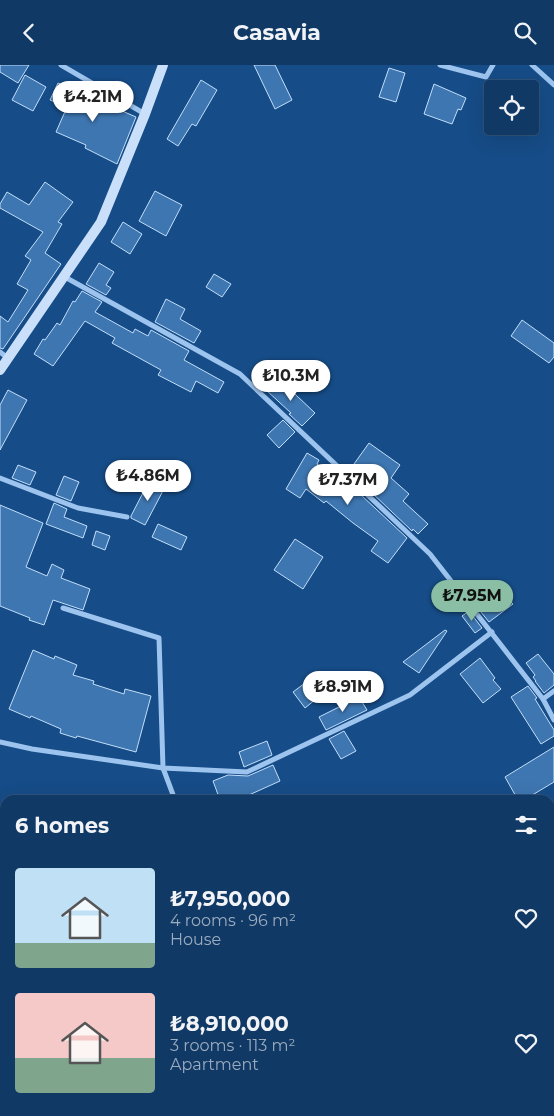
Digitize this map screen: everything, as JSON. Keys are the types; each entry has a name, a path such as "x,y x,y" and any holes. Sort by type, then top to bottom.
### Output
{"street":[{"path":"61,65 145,114"},
{"path":"0,370 101,222 163,65"},
{"path":"440,65 486,77 493,65"},
{"path":"532,65 554,85"},
{"path":"63,276 240,373 430,554 543,699 554,719"},
{"path":"0,352 9,358"},
{"path":"0,479 78,509 127,517"},
{"path":"63,608 159,638 163,768 173,795"},
{"path":"0,742 32,749 163,768 247,772 410,695 492,632"},
{"path":"543,699 554,691"}],"building":[{"path":"0,65 29,65 18,83 0,72"},
{"path":"254,65 275,65 292,100 275,109"},
{"path":"389,68 405,73 396,102 379,97"},
{"path":"25,75 46,87 33,111 12,100"},
{"path":"201,80 217,90 196,126 192,124 178,146 167,139"},
{"path":"58,83 136,117 117,164 85,148 86,145 56,132 67,107 50,100"},
{"path":"434,84 466,98 461,110 458,109 452,124 424,114"},
{"path":"45,182 73,202 58,222 62,224 45,253 61,264 3,349 0,348 0,316 8,322 28,290 17,284 31,260 25,256 43,232 0,208 0,204 7,192 29,205"},
{"path":"155,191 182,205 166,236 139,221"},
{"path":"123,222 142,234 130,254 111,242"},
{"path":"99,263 114,272 106,285 111,288 106,295 86,284"},
{"path":"214,274 231,284 222,297 206,287"},
{"path":"82,291 102,302 95,312 133,333 135,329 148,336 151,330 189,351 184,360 224,382 218,393 196,381 191,392 158,375 161,370 112,343 115,338 85,321 53,366 34,354 43,339 45,340 57,323 60,325 73,301 75,302"},
{"path":"166,299 185,309 180,319 201,331 194,343 155,322"},
{"path":"522,320 554,343 554,357 549,363 511,336"},
{"path":"278,378 315,413 302,426 266,390"},
{"path":"8,390 27,400 0,450 0,405"},
{"path":"283,420 295,432 279,448 267,435"},
{"path":"369,443 400,465 391,478 409,494 403,501 428,524 418,534 413,529 412,531 349,471"},
{"path":"307,453 319,460 317,464 341,483 344,479 407,538 388,563 371,551 378,541 326,501 324,503 306,489 300,498 286,489"},
{"path":"18,465 36,472 30,485 12,478"},
{"path":"64,476 79,482 71,501 56,495"},
{"path":"150,479 165,487 145,525 131,518 131,516"},
{"path":"54,503 67,509 64,517 87,526 83,538 46,524"},
{"path":"0,505 43,523 26,567 47,576 52,564 64,570 61,578 90,589 83,610 53,600 44,625 0,606"},
{"path":"158,524 187,537 181,550 152,537"},
{"path":"96,531 110,536 105,550 92,545"},
{"path":"295,539 323,557 303,589 274,570"},
{"path":"505,595 513,604 489,622 476,606 487,597 493,604"},
{"path":"469,611 482,628 475,633 462,616"},
{"path":"445,630 447,631 419,673 403,662"},
{"path":"33,650 54,659 55,656 77,665 73,675 94,681 93,684 124,694 125,689 151,696 136,752 60,733 61,729 9,709"},
{"path":"538,654 554,674 554,685 544,693 533,677 535,675 526,663"},
{"path":"480,658 495,678 493,680 501,689 483,703 460,674"},
{"path":"305,683 316,699 305,708 293,692"},
{"path":"528,686 537,698 535,699 554,730 554,736 541,744 511,697"},
{"path":"359,697 367,710 326,730 319,717"},
{"path":"344,731 356,751 341,759 329,739"},
{"path":"267,741 272,755 244,767 239,752"},
{"path":"554,747 554,782 532,795 515,795 505,777"},
{"path":"273,765 280,781 249,795 218,795 213,781 228,775 248,776"}]}
